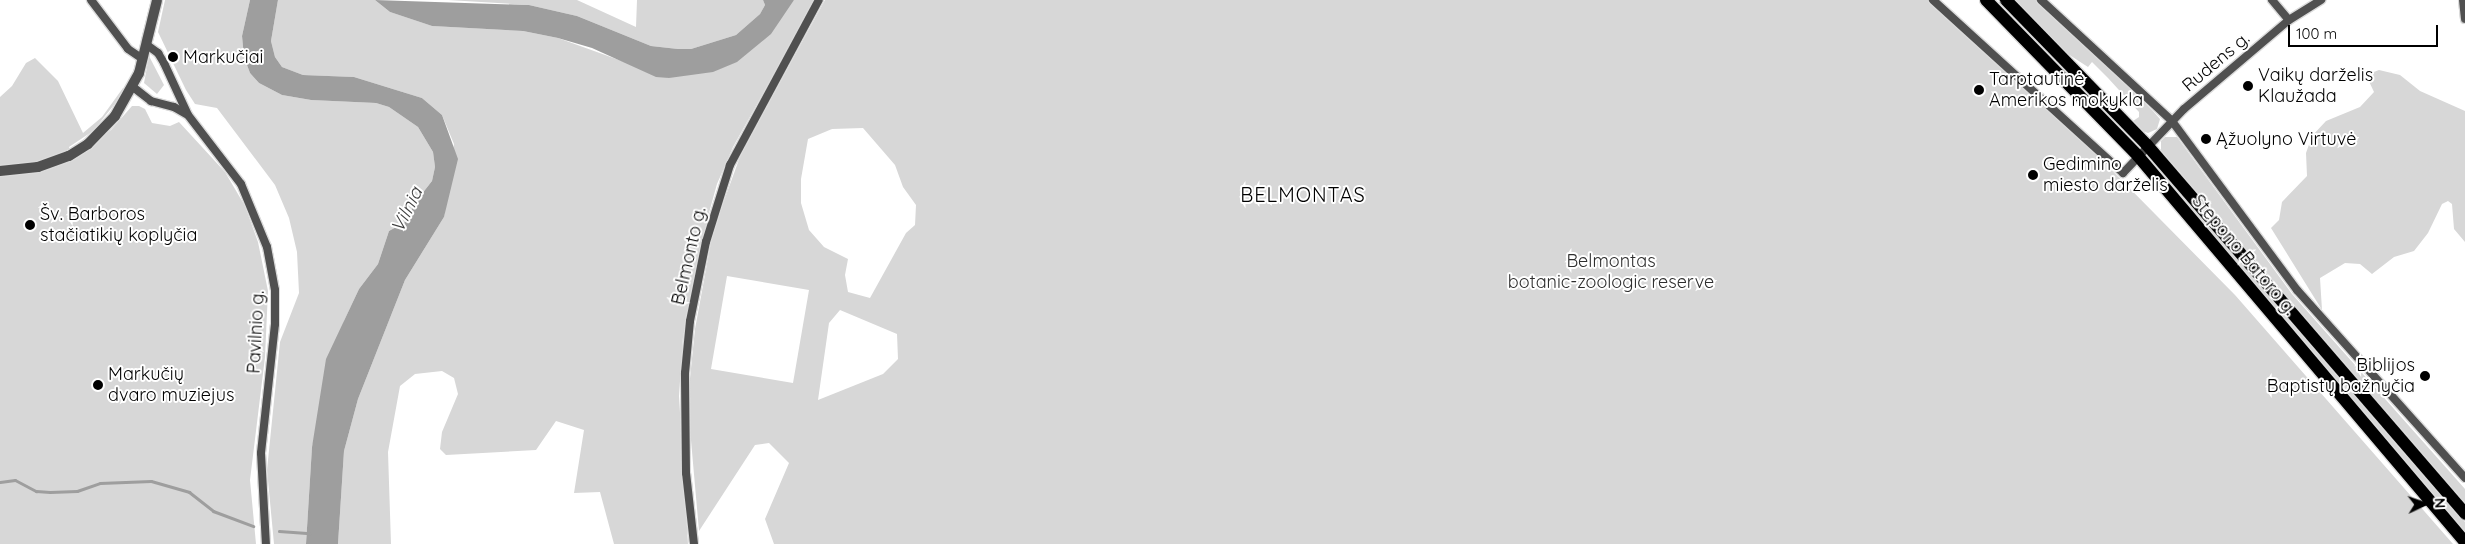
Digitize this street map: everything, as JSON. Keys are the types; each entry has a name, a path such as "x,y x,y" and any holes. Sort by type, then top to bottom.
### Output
{"main road":[{"name":"Stepono Batoro g.","path":"1986,0 2138,156 2465,542"},
{"name":"Stepono Batoro g.","path":"2006,0 2147,145 2465,514"}],"street":[{"path":"91,0 128,49 143,59"},
{"path":"0,171 38,167 69,156 88,144 110,122 133,87 147,45 157,0"},
{"name":"Belmonto g.","path":"694,544 686,473 685,373 690,321 706,242 730,165 819,0"},
{"name":"Rudens g.","path":"1934,0 2117,170 2123,173 2147,145 2172,121 2289,20 2317,1"},
{"name":"Stepono Batoro g.","path":"2041,0 2172,121 2297,290 2465,478"},
{"path":"2272,0 2289,20"},
{"path":"2463,0 2465,19"},
{"name":"Pavilnio g.","path":"147,45 158,53 188,115 241,184 259,225 272,266 275,324 260,453 266,544"},
{"name":"Pavilnio g.","path":"133,87 151,101 166,104 188,115"},
{"path":"166,104 175,90"}],"green space":[{"path":"165,0 250,0 242,36 244,57 250,73 259,83 282,95 311,100 376,103 389,107 418,127 433,152 435,167 432,181 414,204 407,221 389,231 378,264 359,289 344,321 312,447 306,544 274,544 267,470 280,342 299,293 297,252 289,218 275,185 217,108 195,104 186,90 158,32"},
{"path":"278,0 375,0 390,12 432,26 523,31 558,38 669,78 794,0 815,0 733,147 717,184 707,220 683,337 679,396 688,544 614,544 600,492 574,493 584,430 556,421 536,450 446,455 440,449 442,432 458,394 454,378 442,371 415,374 400,386 388,452 391,544 338,544 344,451 358,399 405,280 444,217 454,144 442,115 422,98 354,77 303,75 282,67 275,57 271,41"},
{"path":"448,0 577,0 636,27 637,0 763,0 765,5 760,14 736,35 691,49 678,49 651,46 577,16 529,5"},
{"name":"Belmontas botanic-zoologic reserve","path":"825,0 1930,0 2078,136 2235,295 2453,544 774,544 765,519 789,463 769,443 755,445 699,531 690,429 690,378 695,329 713,231 741,154","holes":["863,128 895,165 903,187 916,205 915,225 906,233 870,298 848,292 845,275 848,259 824,247 809,230 801,203 801,179 808,139 832,129","727,276 809,290 793,383 711,369","840,310 897,334 898,359 883,374 818,400 829,323"]},
{"path":"2014,0 2037,0 2152,110 2160,119 2157,129 2148,133 2142,131 2133,121 2139,117 2139,112 2108,78 2092,62 2088,67 2068,54"},
{"path":"149,56 164,85 157,94 144,83"},
{"path":"35,58 58,81 83,133 102,117 123,88 126,90 93,131 69,147 73,157 111,130 132,106 139,106 145,109 152,123 170,126 179,122 225,172 245,206 258,242 268,291 265,357 250,480 256,544 0,544 0,97 12,86 26,63"},
{"path":"2379,70 2400,75 2420,91 2465,111 2465,242 2454,229 2452,204 2448,201 2442,204 2428,233 2414,251 2394,257 2372,274 2360,264 2345,263 2320,278 2322,310 2271,228 2279,220 2282,202 2307,176 2306,153 2312,136 2326,121 2360,107 2374,92 2366,75"},
{"path":"2165,137 2177,137 2292,294 2465,489 2465,504 2161,152 2161,141"},
{"path":"2154,162 2465,522 2465,533 2153,165"}],"shaded area":[{"path":"250,0 278,0 271,41 275,57 282,67 303,75 354,77 422,98 442,115 458,159 444,217 405,280 358,399 344,451 338,544 306,544 312,447 326,359 359,289 378,264 389,231 407,221 414,204 432,181 435,167 433,152 418,127 389,107 376,103 311,100 282,95 259,83 250,73 244,57 242,36"},
{"path":"375,0 529,5 577,16 651,46 691,49 736,35 760,14 765,5 763,0 794,0 771,34 737,62 713,72 669,78 656,77 592,48 558,38 523,31 432,26 390,12"}],"waterway":[{"path":"0,482 15,480 36,491 50,492 77,491 100,483 151,481 189,492 213,511 253,526"},
{"path":"279,531 310,533"}],"place":[{"name":"Markučiai","path":"173,57"},
{"name":"Vaikų darželis Klaužada","path":"2248,86"},
{"name":"Tarptautinė Amerikos mokykla","path":"1979,90"},
{"name":"Ąžuolyno Virtuvė","path":"2206,139"},
{"name":"Gedimino miesto darželis","path":"2033,175"},
{"name":"Šv. Barboros stačiatikių koplyčia","path":"30,225"},
{"name":"Biblijos Baptistų bažnyčia","path":"2425,376"},
{"name":"Markučių dvaro muziejus","path":"98,385"}],"district":[{"name":"BELMONTAS","path":"1303,194"}],"water label":[{"name":"Vilnia","path":"407,210"}]}
